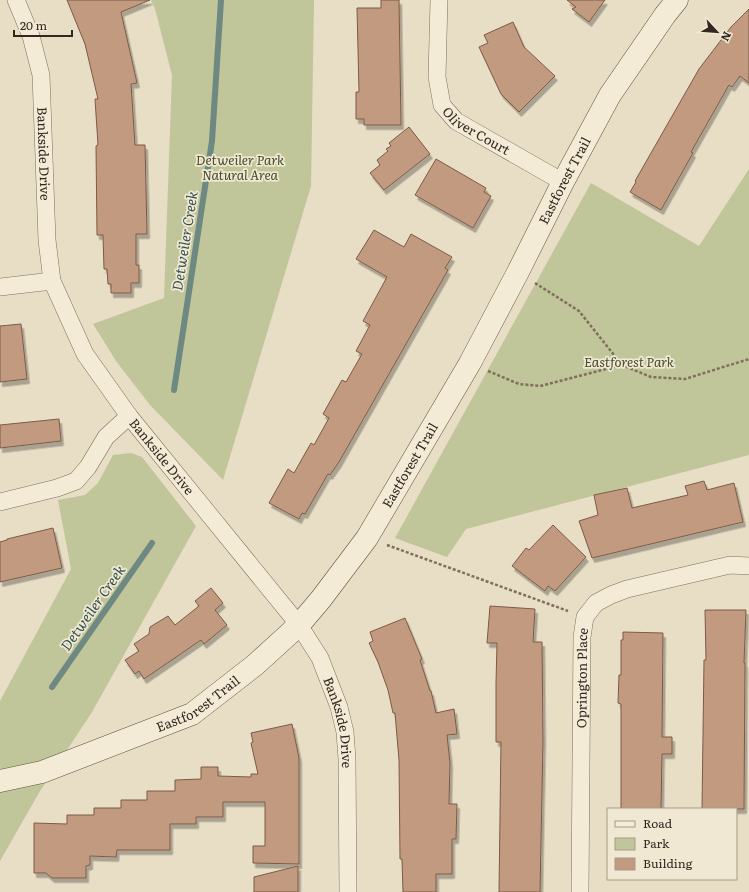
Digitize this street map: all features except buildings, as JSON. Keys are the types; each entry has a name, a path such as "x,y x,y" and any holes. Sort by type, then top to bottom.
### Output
{"street":[{"name":"Bankside Drive","path":"16,0 31,36 41,75 47,240 52,281 85,354 129,416 299,625 320,658 339,707 345,732 347,759 348,892"},
{"name":"Oliver Court","path":"439,0 437,77 442,105 456,122 563,182"},
{"name":"Eastforest Trail","path":"0,781 42,772 192,714 255,665 299,625 321,599 367,538 470,363 563,182 610,95 677,0"},
{"path":"0,287 52,281"},
{"path":"0,502 57,488 76,481 88,467 106,437 129,416"},
{"name":"Oprington Place","path":"580,892 582,637 585,617 596,602 628,589 730,564 749,566"}],"path":[{"path":"518,272 579,311 622,366 651,377 685,379 749,359"},
{"path":"470,363 519,384 540,386 622,366"},
{"path":"367,538 585,617"}],"green space":[{"name":"Detweiler Park Natural Area","path":"151,0 314,0 311,186 223,480 150,405 116,361 93,324 164,298 172,75 155,9"},
{"name":"Eastforest Park","path":"749,169 749,455 466,529 447,557 395,538 591,183 699,246"},
{"path":"131,453 142,457 196,526 92,712 40,791 0,861 0,701 71,569 58,500 85,495 98,483 113,455"}],"waterway":[{"name":"Detweiler Creek","path":"174,390 212,141 221,0"},
{"name":"Detweiler Creek","path":"52,687 152,543"}]}
